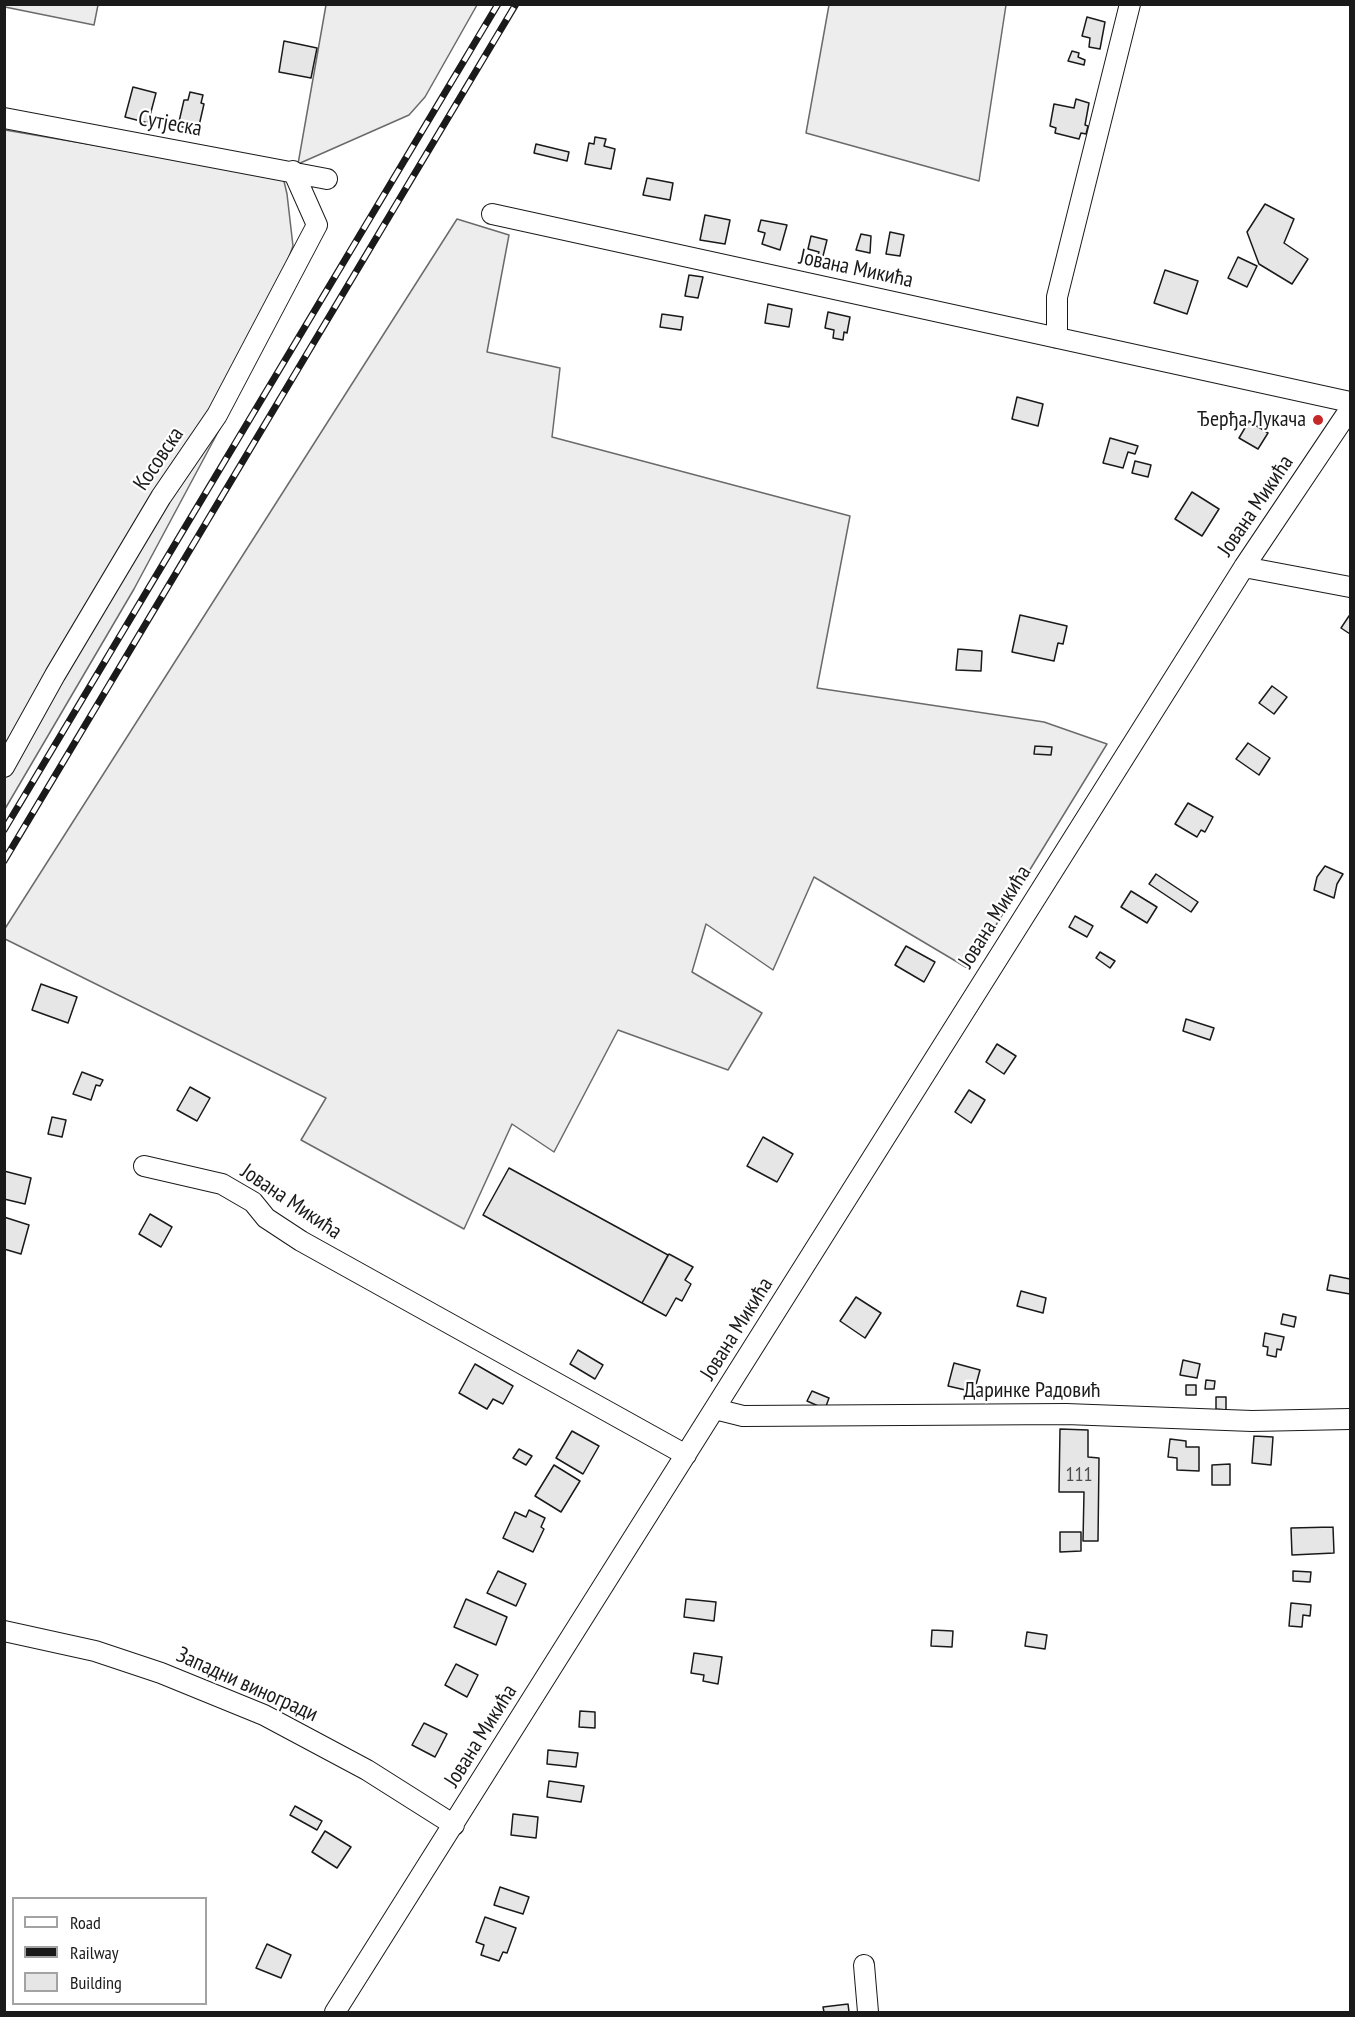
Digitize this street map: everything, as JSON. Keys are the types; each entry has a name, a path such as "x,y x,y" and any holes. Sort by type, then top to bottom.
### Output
{"street":[{"path":"1057,338 1057,297 1130,4"},
{"name":"Сутјеска","path":"4,118 327,179"},
{"name":"Косовска","path":"4,767 55,675 161,497 217,415 317,225 293,171"},
{"name":"Јована Микића","path":"492,214 1350,402"},
{"name":"Јована Микића","path":"335,2013 1244,567 1350,409"},
{"path":"1244,567 1350,587"},
{"name":"Јована Микића","path":"144,1166 222,1184 253,1202 266,1218 301,1241 686,1455"},
{"name":"Даринке Радовић","path":"715,1409 743,1416 1066,1414 1252,1421 1350,1419"},
{"name":"Западни виногради","path":"4,1631 95,1651 170,1676 264,1715 367,1770 454,1824"},
{"path":"864,1965 868,2013"}],"shaded area":[{"path":"5,4 98,5 94,25"},
{"path":"326,5 477,5 425,97 409,115 298,164"},
{"path":"829,5 1006,5 979,181 806,133"},
{"path":"5,130 283,177 293,246 240,391 134,589 5,809"},
{"path":"457,219 509,235 487,352 560,368 552,437 850,516 817,688 1044,722 1107,744 969,969 814,877 773,970 706,924 692,972 762,1013 728,1070 618,1030 554,1152 512,1124 464,1229 301,1140 326,1098 5,939 4,930"}],"building":[{"path":"1087,17 1105,22 1100,49 1089,47 1090,38 1082,36"},
{"path":"284,41 317,48 311,78 279,72"},
{"path":"1072,51 1079,53 1078,57 1085,60 1084,65 1068,61"},
{"path":"133,87 156,93 148,123 125,117"},
{"path":"190,92 203,95 201,103 204,104 198,130 178,126 184,100 188,100"},
{"path":"1076,99 1089,103 1085,125 1088,126 1086,134 1081,133 1079,139 1055,133 1056,128 1050,126 1054,104 1074,108"},
{"path":"595,137 606,139 604,146 615,149 611,169 585,164 589,143 594,144"},
{"path":"536,144 569,152 567,161 534,153"},
{"path":"647,178 673,183 670,200 643,195"},
{"path":"1265,204 1294,219 1284,243 1308,259 1292,284 1259,264 1247,232"},
{"path":"705,215 730,220 725,244 700,240"},
{"path":"761,220 787,225 780,250 762,244 765,233 758,231"},
{"path":"890,232 904,235 900,256 886,254"},
{"path":"861,234 871,236 870,253 856,250"},
{"path":"811,236 827,240 823,256 818,255 819,252 808,249"},
{"path":"1238,257 1257,266 1247,287 1228,278"},
{"path":"1165,270 1198,281 1187,314 1154,303"},
{"path":"689,275 703,277 698,298 685,296"},
{"path":"768,304 792,309 789,327 765,323"},
{"path":"828,312 850,317 843,340 833,338 834,330 825,328"},
{"path":"662,314 683,317 681,330 660,327"},
{"path":"1017,397 1043,404 1038,426 1012,419"},
{"path":"1249,421 1268,433 1258,449 1239,438"},
{"path":"1110,438 1138,446 1135,454 1128,452 1123,468 1103,463"},
{"path":"1135,461 1151,465 1148,477 1132,473"},
{"path":"1192,492 1219,509 1202,536 1175,519"},
{"path":"1020,615 1067,626 1063,644 1058,643 1054,661 1012,652"},
{"path":"1350,617 1350,634 1341,628"},
{"path":"958,649 982,651 981,671 956,670"},
{"path":"1272,686 1287,697 1274,714 1259,703"},
{"path":"1248,743 1270,758 1259,775 1236,759"},
{"path":"1035,746 1052,747 1051,755 1034,754"},
{"path":"1188,803 1213,817 1205,832 1201,830 1197,837 1175,824"},
{"path":"1325,866 1343,874 1337,884 1334,898 1314,890 1317,877"},
{"path":"1156,874 1198,902 1191,912 1149,884"},
{"path":"1131,891 1157,907 1147,923 1121,907"},
{"path":"1075,916 1093,926 1087,937 1069,927"},
{"path":"906,946 935,962 924,982 895,965"},
{"path":"1100,952 1115,961 1110,968 1096,958"},
{"path":"41,984 77,997 68,1023 32,1010"},
{"path":"1186,1019 1214,1028 1210,1040 1183,1031"},
{"path":"997,1044 1016,1056 1004,1074 986,1062"},
{"path":"82,1072 103,1080 100,1086 96,1085 91,1100 73,1094"},
{"path":"190,1087 210,1098 197,1121 177,1110"},
{"path":"969,1090 985,1100 971,1123 955,1112"},
{"path":"52,1117 66,1120 62,1137 48,1134"},
{"path":"763,1137 793,1154 777,1182 747,1166"},
{"path":"509,1168 668,1255 642,1303 483,1215"},
{"path":"4,1171 31,1178 25,1204 4,1199"},
{"path":"150,1214 172,1227 161,1247 139,1234"},
{"path":"4,1217 29,1225 21,1254 4,1249"},
{"path":"669,1254 693,1267 685,1280 691,1284 682,1301 676,1298 666,1316 642,1303"},
{"path":"1330,1275 1350,1279 1350,1294 1327,1290"},
{"path":"1021,1291 1046,1298 1043,1313 1017,1306"},
{"path":"856,1297 881,1313 865,1338 840,1321"},
{"path":"1283,1314 1296,1317 1294,1327 1281,1324"},
{"path":"1265,1333 1284,1337 1281,1350 1277,1349 1276,1357 1267,1355 1268,1347 1263,1346"},
{"path":"578,1350 603,1365 595,1379 570,1364"},
{"path":"1183,1360 1200,1364 1197,1378 1180,1375"},
{"path":"954,1363 980,1370 974,1392 948,1386"},
{"path":"475,1364 513,1386 503,1404 493,1399 487,1409 459,1393"},
{"path":"1206,1380 1215,1381 1214,1389 1205,1389"},
{"path":"1186,1385 1196,1385 1196,1395 1186,1395"},
{"path":"812,1391 829,1398 825,1409 807,1401"},
{"path":"1216,1397 1226,1397 1226,1410 1216,1409"},
{"path":"1060,1429 1088,1430 1088,1457 1099,1458 1098,1541 1083,1541 1084,1492 1059,1492"},
{"path":"572,1431 599,1446 583,1474 556,1458"},
{"path":"1254,1436 1273,1437 1271,1465 1252,1463"},
{"path":"1170,1439 1186,1441 1186,1447 1199,1447 1199,1471 1177,1470 1177,1458 1168,1457"},
{"path":"519,1449 532,1456 526,1465 513,1458"},
{"path":"1230,1464 1230,1485 1212,1485 1212,1465"},
{"path":"554,1465 580,1481 561,1512 535,1496"},
{"path":"529,1510 545,1518 541,1527 544,1529 533,1552 503,1538 515,1512 526,1517"},
{"path":"1333,1527 1334,1553 1292,1555 1291,1528"},
{"path":"1060,1532 1081,1532 1081,1551 1060,1552"},
{"path":"498,1571 526,1584 516,1606 487,1593"},
{"path":"1293,1571 1311,1572 1310,1582 1293,1581"},
{"path":"466,1599 507,1617 496,1645 454,1627"},
{"path":"686,1599 716,1602 714,1621 684,1617"},
{"path":"1291,1603 1311,1605 1310,1616 1303,1615 1302,1627 1289,1626"},
{"path":"932,1630 953,1631 952,1647 931,1646"},
{"path":"1027,1632 1047,1635 1045,1649 1025,1646"},
{"path":"694,1653 722,1657 718,1684 703,1681 704,1675 691,1673"},
{"path":"456,1664 478,1675 467,1697 445,1685"},
{"path":"580,1711 595,1712 595,1728 579,1727"},
{"path":"424,1723 447,1734 435,1757 412,1745"},
{"path":"548,1750 578,1753 576,1767 547,1764"},
{"path":"549,1781 584,1786 581,1802 547,1797"},
{"path":"295,1806 322,1821 317,1830 290,1815"},
{"path":"513,1814 538,1817 536,1838 511,1835"},
{"path":"325,1831 351,1847 337,1868 312,1852"},
{"path":"500,1887 529,1897 523,1914 494,1905"},
{"path":"485,1917 516,1928 507,1953 503,1952 499,1961 481,1955 484,1945 476,1942"},
{"path":"267,1944 291,1955 281,1978 256,1968"},
{"path":"848,2004 849,2012 824,2012 823,2007"}],"railway":[{"path":"4,830 498,4"},
{"path":"4,861 516,4"}],"place":[{"name":"Ђерђа Лукача","path":"1318,420"}]}
